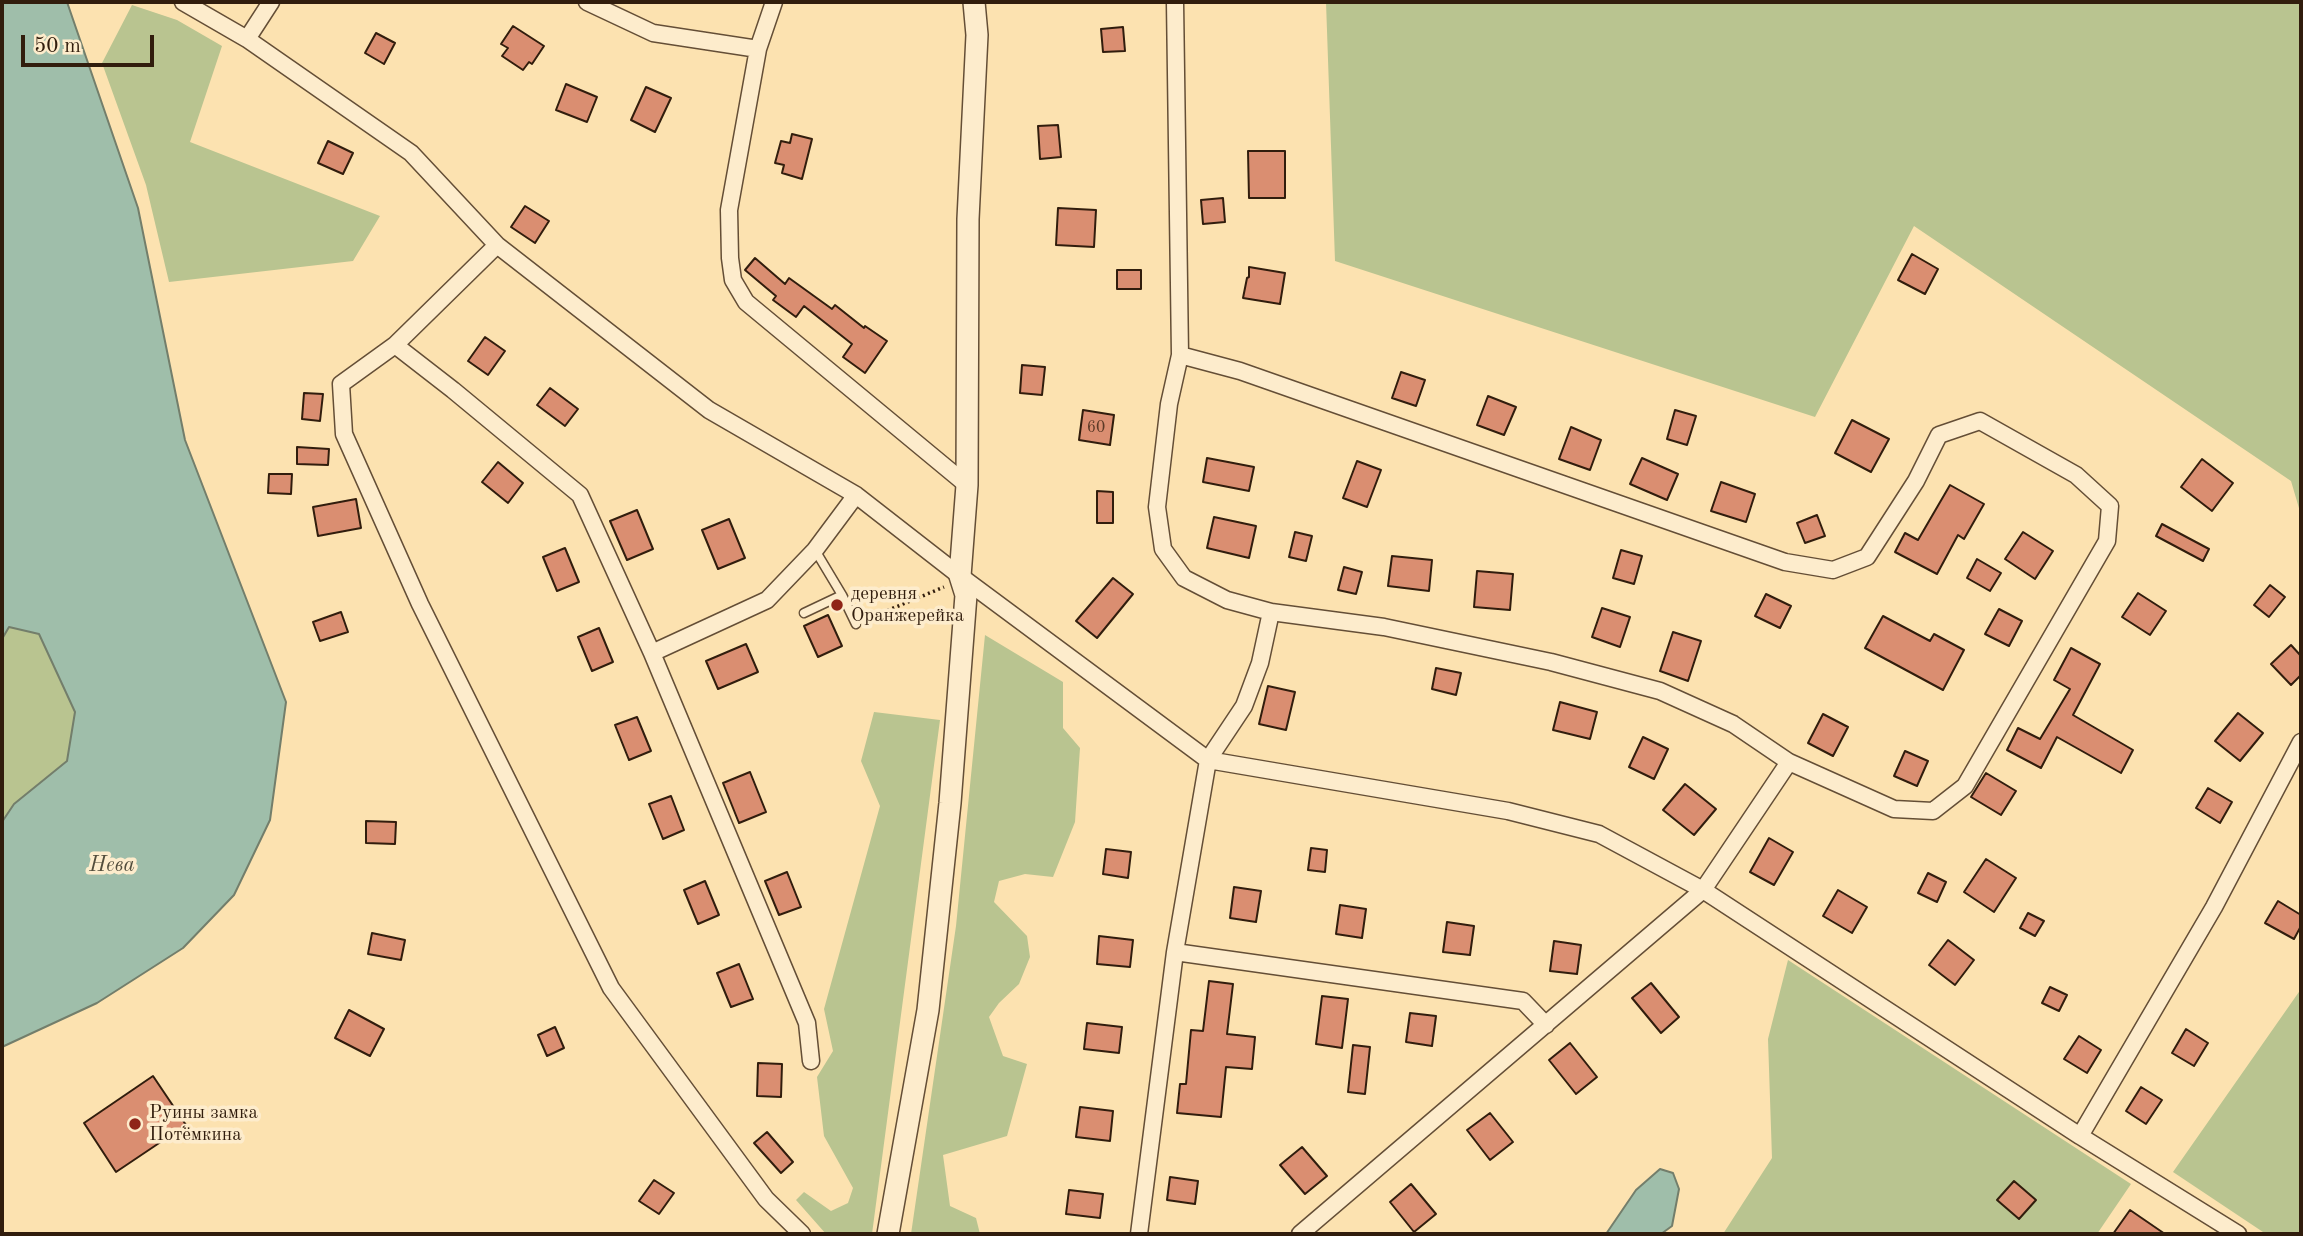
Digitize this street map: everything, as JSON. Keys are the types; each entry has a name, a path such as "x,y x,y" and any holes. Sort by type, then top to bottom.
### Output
{"street":[{"path":"183,2 247,39 411,153 497,245 709,410 856,495 960,576 1208,760 1508,811 1599,834 1703,890 2080,1136 2238,1234"},
{"path":"247,39 271,2"},
{"path":"587,2 653,33 758,49"},
{"path":"774,2 758,49 729,210 733,280 746,302 967,485"},
{"path":"888,1234 928,1010 950,803 966,595 960,576 967,485 968,219 977,35 974,2"},
{"path":"1175,2 1180,355 1170,404 1157,507 1163,549 1184,578 1227,600 1271,612 1384,627 1551,662 1660,691 1733,724 1789,762 1894,809 1933,811 1965,786 2107,541 2110,506 2076,475 1980,421 1939,435 1916,481 1867,557 1833,570 1786,562 1240,371 1180,355"},
{"path":"497,245 395,345 341,384 344,434 420,604 611,988 766,1199 802,1234"},
{"path":"395,345 580,495 652,653 807,1023 811,1061"},
{"path":"652,653 767,600 815,551 856,495"},
{"path":"1139,1234 1175,952 1208,760 1244,706 1260,663 1271,612"},
{"path":"2080,1136 2214,907 2301,743"},
{"path":"1300,1234 1703,890 1789,762"},
{"path":"1175,952 1523,1001 1546,1025"}],"lane":[{"path":"815,551 856,624"},
{"path":"804,613 842,595"}],"path":[{"path":"856,624 934,590"}],"green space":[{"path":"1326,2 2301,2 2301,515 2291,481 1914,226 1815,417 1335,261"},
{"path":"132,5 177,20 222,46 190,142 380,216 353,261 169,282 146,185 102,63"},
{"path":"9,627 39,634 75,712 67,761 14,804 2,822 2,639"},
{"path":"985,635 1063,682 1063,728 1080,748 1075,822 1053,877 1025,874 999,881 994,902 1027,936 1030,957 1019,984 989,1017 1003,1056 1027,1064 1007,1136 943,1155 950,1206 976,1218 980,1234 911,1234 956,926"},
{"path":"874,712 940,720 872,1234 826,1234 796,1200 804,1192 831,1211 848,1203 853,1188 824,1136 817,1077 833,1051 824,1009 880,806 861,761"},
{"path":"1788,960 2131,1184 2097,1234 1723,1234 1772,1158 1768,1039"},
{"path":"2301,989 2301,1234 2266,1234 2173,1172"}],"water":[{"name":"Нева","path":"2,2 67,2 138,208 185,440 286,702 270,820 234,895 183,948 97,1003 2,1047 2,822 14,804 67,761 75,712 39,634 9,627 2,639"},
{"path":"1660,1169 1673,1173 1679,1189 1672,1226 1661,1234 1606,1234 1636,1190"}],"building":[{"path":"513,26 544,46 532,64 529,62 523,70 502,56 508,48 501,44"},
{"path":"1123,27 1125,51 1103,52 1101,29"},
{"path":"376,33 395,43 384,64 365,53"},
{"path":"566,84 597,97 587,122 556,110"},
{"path":"646,87 671,98 655,132 631,120"},
{"path":"1058,125 1061,157 1040,159 1038,126"},
{"path":"792,134 812,139 802,179 782,173 784,165 775,163 781,141 790,143"},
{"path":"328,141 353,153 343,174 318,163"},
{"path":"1248,151 1285,151 1285,198 1249,198"},
{"path":"1223,198 1225,222 1203,224 1201,200"},
{"path":"525,206 549,221 535,243 511,227"},
{"path":"1058,208 1096,210 1094,247 1056,245"},
{"path":"1912,254 1938,269 1925,294 1898,280"},
{"path":"755,258 785,284 789,278 832,309 835,305 864,328 865,326 887,341 865,373 843,357 852,344 804,306 796,317 773,300 776,296 745,270"},
{"path":"1249,267 1285,273 1280,304 1243,298"},
{"path":"1117,270 1141,270 1141,289 1117,289"},
{"path":"485,337 505,351 488,375 468,361"},
{"path":"1022,365 1045,367 1042,395 1020,393"},
{"path":"1401,372 1425,380 1416,406 1392,398"},
{"path":"550,388 578,409 565,426 537,405"},
{"path":"304,393 323,394 320,421 302,419"},
{"path":"1488,396 1516,407 1504,435 1477,425"},
{"path":"1083,410 1114,415 1110,445 1079,440"},
{"path":"1675,410 1696,416 1687,445 1667,439"},
{"path":"1852,420 1889,439 1871,472 1835,453"},
{"path":"1571,427 1601,440 1590,470 1559,459"},
{"path":"297,447 329,449 328,465 297,464"},
{"path":"1207,458 1254,467 1249,491 1203,482"},
{"path":"1642,458 1678,474 1667,500 1630,484"},
{"path":"2202,459 2233,483 2212,511 2181,487"},
{"path":"1357,461 1381,470 1367,507 1343,498"},
{"path":"498,462 523,483 508,503 482,482"},
{"path":"269,474 292,474 291,494 268,493"},
{"path":"1721,482 1755,494 1746,522 1711,511"},
{"path":"1950,485 1984,504 1964,539 1958,535 1937,574 1895,552 1905,533 1918,540"},
{"path":"1097,491 1113,492 1113,523 1097,523"},
{"path":"356,499 361,528 318,536 313,507"},
{"path":"637,510 653,549 627,560 610,521"},
{"path":"1817,515 1825,536 1805,543 1797,523"},
{"path":"1214,517 1256,526 1249,558 1207,548"},
{"path":"729,519 745,558 718,569 702,530"},
{"path":"2162,524 2209,549 2203,561 2156,536"},
{"path":"1295,532 1312,536 1306,561 1289,557"},
{"path":"2023,532 2053,551 2035,579 2005,559"},
{"path":"565,548 579,582 557,591 543,557"},
{"path":"1621,550 1642,556 1634,584 1613,578"},
{"path":"1392,556 1432,560 1429,591 1388,586"},
{"path":"1977,559 2001,573 1990,591 1967,578"},
{"path":"1344,567 1362,572 1356,594 1338,590"},
{"path":"1477,571 1513,574 1510,610 1474,607"},
{"path":"1113,578 1133,594 1097,638 1076,621"},
{"path":"2270,585 2285,597 2269,617 2254,605"},
{"path":"2138,593 2166,611 2150,635 2122,617"},
{"path":"1766,594 1791,606 1780,628 1755,616"},
{"path":"1602,608 1630,617 1620,647 1592,637"},
{"path":"1999,609 2022,621 2009,646 1985,634"},
{"path":"341,612 348,632 320,641 313,622"},
{"path":"828,615 842,646 818,657 804,626"},
{"path":"1883,616 1930,641 1934,634 1964,650 1943,690 1865,648"},
{"path":"599,628 613,662 592,671 578,637"},
{"path":"1673,632 1701,641 1688,681 1660,671"},
{"path":"746,644 758,672 718,689 706,661"},
{"path":"2291,645 2301,656 2301,675 2291,685 2271,664"},
{"path":"2071,648 2100,664 2073,715 2133,750 2121,773 2057,737 2041,768 2007,750 2018,728 2040,739 2070,689 2054,680"},
{"path":"1436,668 1461,673 1456,695 1432,689"},
{"path":"1268,686 1295,692 1286,730 1259,724"},
{"path":"1560,702 1597,712 1590,739 1553,730"},
{"path":"2238,713 2263,733 2240,761 2215,741"},
{"path":"1823,714 1848,727 1833,756 1808,743"},
{"path":"637,717 651,751 629,760 615,725"},
{"path":"1643,737 1668,749 1654,779 1629,767"},
{"path":"1905,751 1928,761 1917,786 1894,776"},
{"path":"750,772 766,812 739,823 723,783"},
{"path":"1986,773 2016,791 2001,815 1971,797"},
{"path":"1685,784 1716,809 1694,835 1663,810"},
{"path":"2208,788 2232,802 2220,823 2196,808"},
{"path":"671,796 684,830 663,839 649,804"},
{"path":"366,821 396,822 395,844 366,843"},
{"path":"1769,838 1793,852 1774,885 1750,872"},
{"path":"1311,848 1327,850 1325,872 1308,870"},
{"path":"1106,849 1131,852 1128,878 1103,874"},
{"path":"1986,859 2016,878 1994,912 1964,892"},
{"path":"787,872 801,907 779,915 765,881"},
{"path":"1928,873 1946,882 1937,902 1918,893"},
{"path":"705,881 719,915 698,924 684,890"},
{"path":"1234,887 1261,891 1256,922 1230,918"},
{"path":"1838,890 1867,907 1852,933 1823,916"},
{"path":"2278,901 2301,915 2301,926 2294,939 2265,923"},
{"path":"1340,905 1366,909 1362,938 1336,934"},
{"path":"2028,913 2044,921 2035,936 2020,928"},
{"path":"1447,922 1474,926 1470,955 1443,952"},
{"path":"372,933 405,940 401,960 368,954"},
{"path":"1099,936 1133,940 1130,967 1097,964"},
{"path":"1948,940 1974,960 1955,985 1929,965"},
{"path":"1554,941 1581,945 1577,974 1550,971"},
{"path":"739,964 753,999 731,1007 717,973"},
{"path":"1209,981 1233,984 1227,1034 1255,1037 1252,1069 1226,1067 1221,1117 1177,1113 1180,1084 1186,1084 1191,1030 1203,1031"},
{"path":"1651,983 1679,1017 1661,1033 1632,998"},
{"path":"2050,987 2067,995 2059,1011 2042,1003"},
{"path":"1322,996 1348,999 1342,1048 1316,1044"},
{"path":"349,1010 384,1029 370,1056 335,1038"},
{"path":"1410,1013 1436,1016 1432,1046 1406,1042"},
{"path":"1087,1023 1122,1027 1119,1053 1084,1049"},
{"path":"555,1027 564,1048 547,1056 538,1035"},
{"path":"2186,1029 2208,1043 2194,1066 2172,1053"},
{"path":"2079,1036 2101,1050 2087,1073 2064,1059"},
{"path":"1570,1043 1597,1077 1576,1094 1549,1060"},
{"path":"1353,1045 1370,1047 1365,1094 1348,1092"},
{"path":"758,1063 782,1064 781,1097 757,1096"},
{"name":"Руины замка Потёмкина","path":"153,1076 186,1125 116,1172 84,1123"},
{"path":"2141,1087 2162,1100 2146,1124 2126,1111"},
{"path":"1080,1107 1113,1111 1110,1141 1076,1137"},
{"path":"1490,1113 1513,1142 1490,1160 1467,1130"},
{"path":"767,1132 793,1162 781,1173 754,1143"},
{"path":"1302,1147 1327,1176 1305,1194 1280,1165"},
{"path":"1170,1177 1198,1181 1195,1204 1167,1200"},
{"path":"654,1180 674,1193 659,1214 639,1201"},
{"path":"2014,1181 2036,1200 2019,1219 1997,1200"},
{"path":"1411,1184 1436,1214 1414,1232 1390,1202"},
{"path":"1069,1190 1103,1194 1100,1218 1066,1214"},
{"path":"2130,1210 2165,1234 2113,1234"}],"place":[{"name":"деревня Оранжерейка","path":"837,605"},
{"name":"Руины замка Потёмкина","path":"135,1124"}]}
